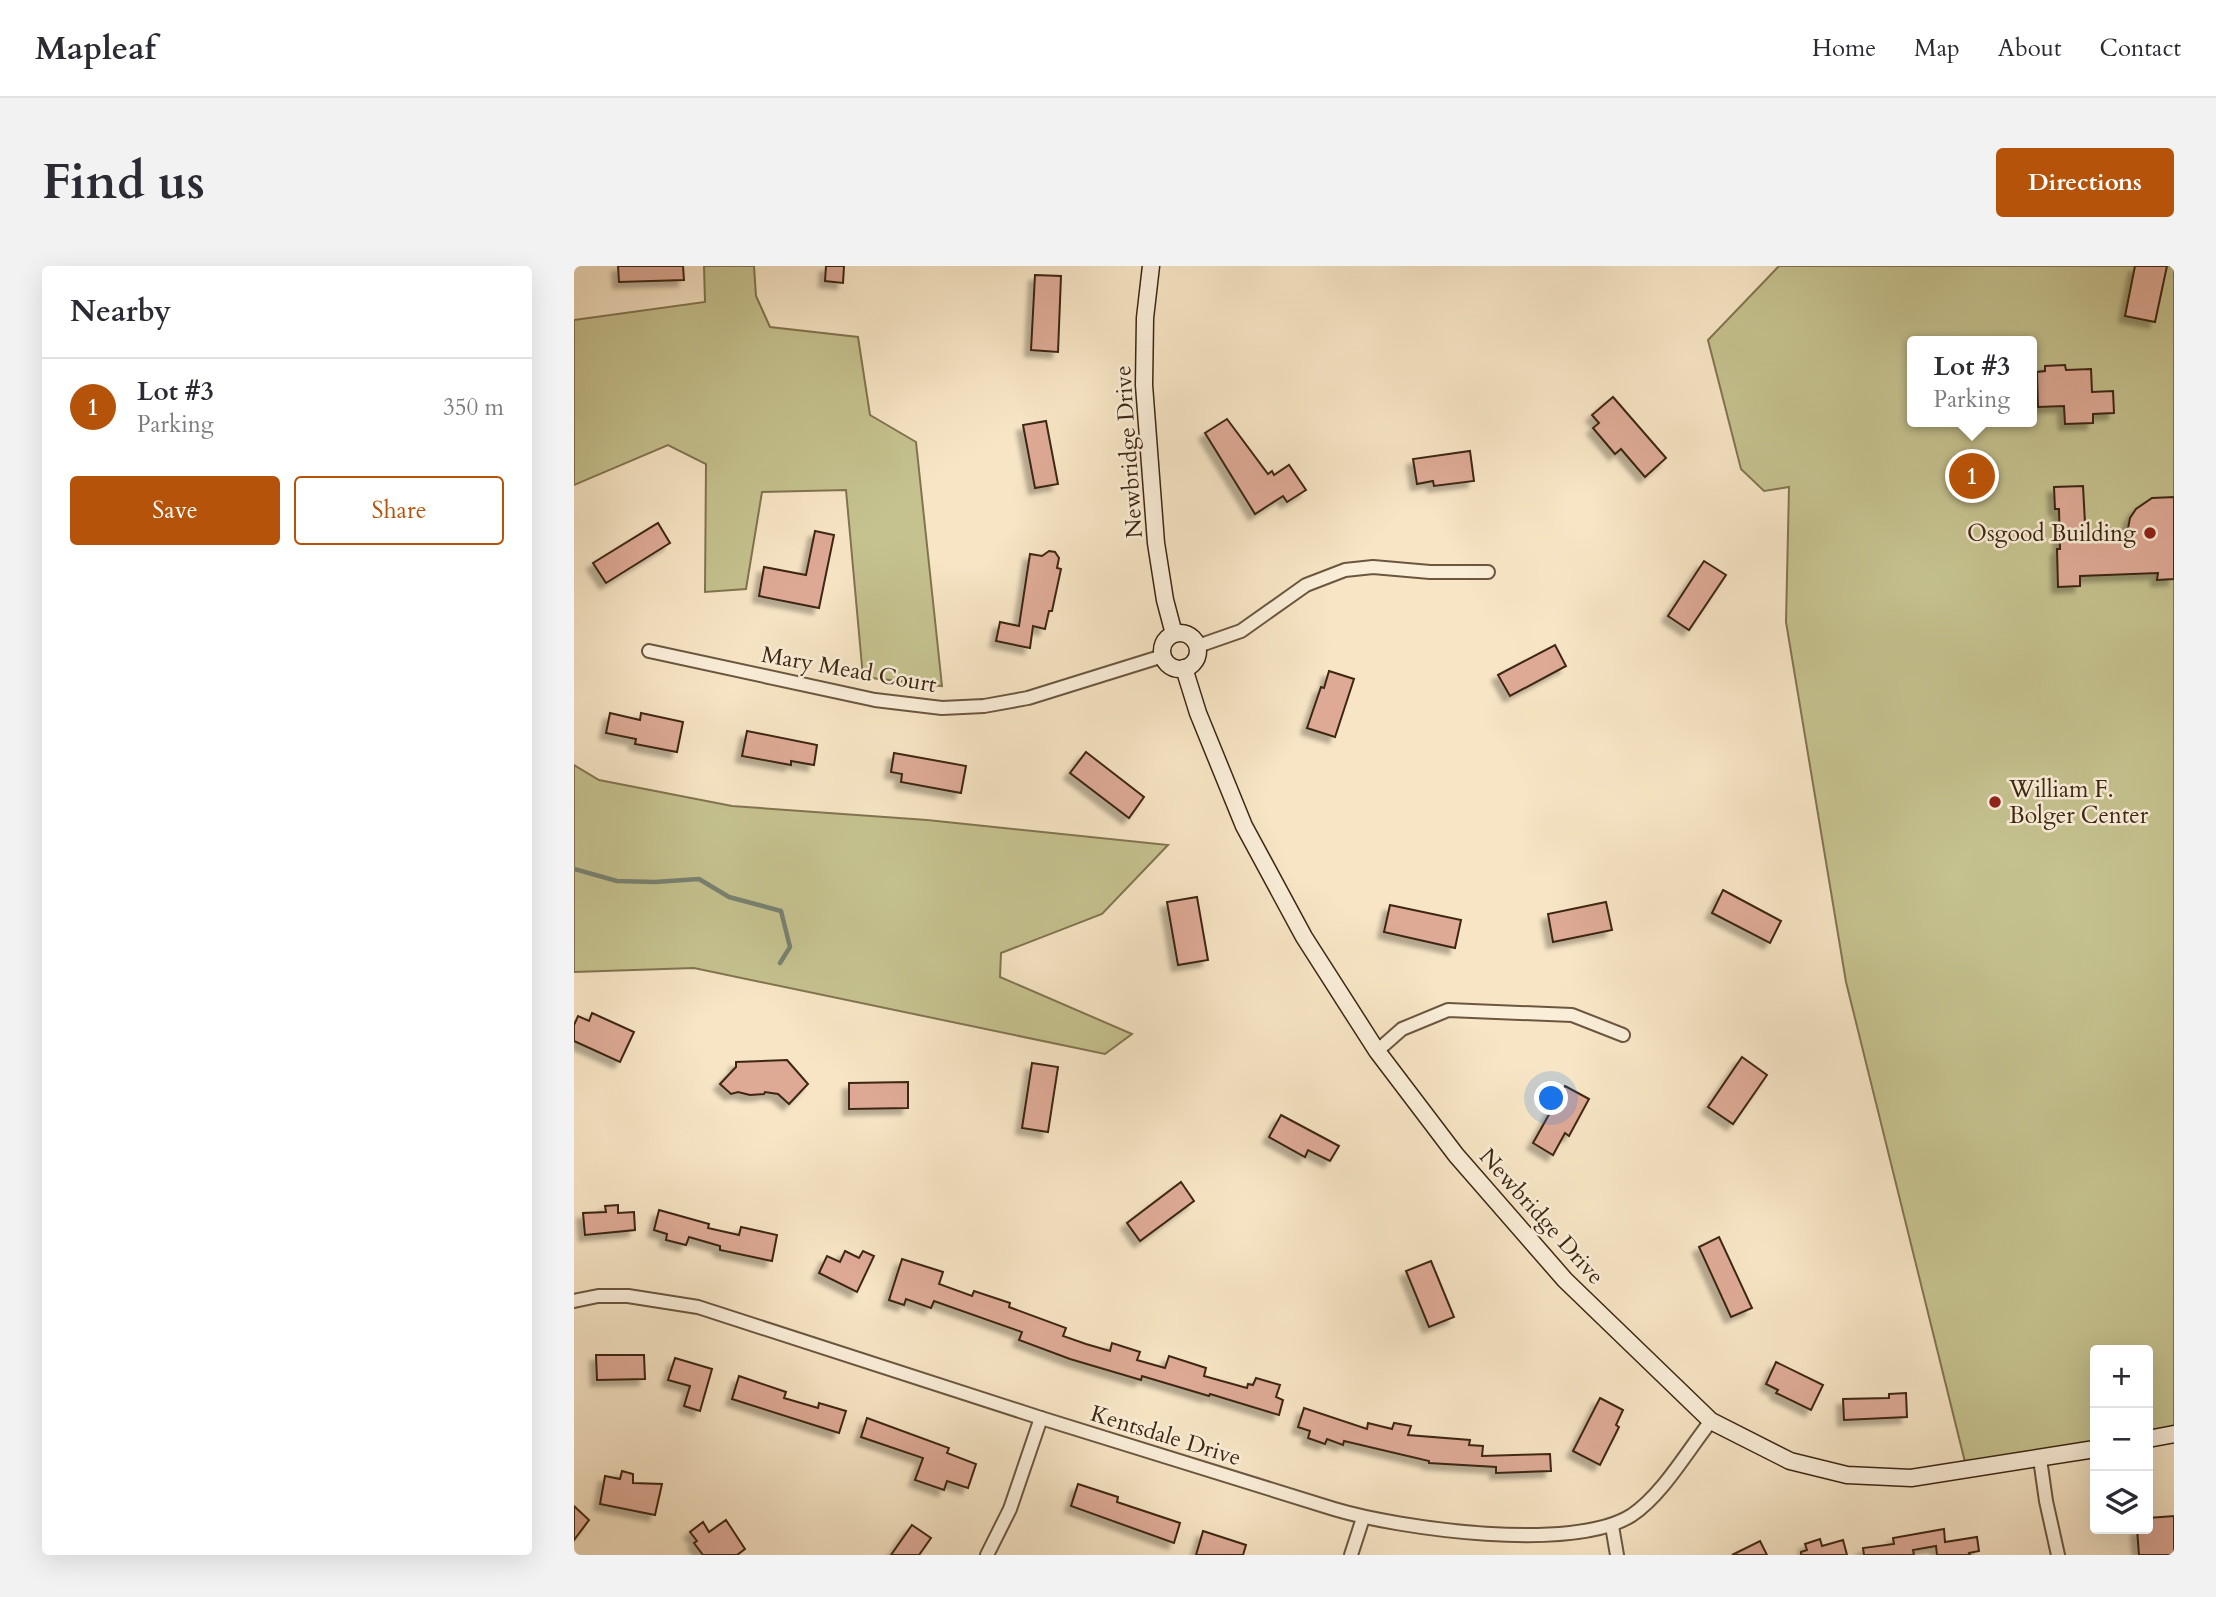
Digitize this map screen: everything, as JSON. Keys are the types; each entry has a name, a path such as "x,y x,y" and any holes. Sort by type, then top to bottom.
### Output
{"street":[{"name":"Newbridge Drive","path":"1152,266 1145,318 1144,385 1156,543 1165,600 1174,634"},
{"path":"1198,646 1241,631 1306,585 1345,570 1373,567 1430,572 1488,572"},
{"path":"1174,634 1191,636 1198,646 1194,662 1184,668 1174,668 1163,656 1166,640 1174,634"},
{"name":"Mary Mead Court","path":"649,651 875,700 942,708 984,706 1028,698 1163,656"},
{"name":"Newbridge Drive","path":"1184,668 1198,713 1244,826 1304,937 1377,1051 1456,1155 1565,1280 1711,1421 1790,1461 1847,1475 1911,1478 2090,1450"},
{"path":"1377,1051 1402,1029 1448,1010 1572,1015 1623,1035"},
{"name":"Kentsdale Drive","path":"574,1301 598,1296 628,1296 698,1307 1363,1518 1415,1527 1505,1535 1562,1534 1612,1526 1634,1514 1654,1495 1711,1421"},
{"path":"987,1555 1010,1509 1041,1418"},
{"path":"2153,1438 2174,1434"},
{"path":"2040,1459 2058,1555"},
{"path":"1351,1555 1363,1518"},
{"path":"1612,1526 1617,1555"}],"shaded area":[{"path":"704,266 754,266 756,296 770,327 858,337 870,415 916,442 942,686 863,677 846,490 762,492 746,589 705,592 706,464 668,445 574,485 574,320 705,302"},
{"name":"William F. Bolger Center","path":"1779,266 2174,266 2174,1438 2153,1439 2153,1345 2090,1345 2090,1449 1967,1470 1846,982 1786,622 1789,487 1764,491 1741,469 1708,340"},
{"path":"574,765 599,780 732,806 927,820 1168,845 1102,914 1001,953 1000,977 1132,1034 1105,1054 694,968 574,972"}],"building":[{"path":"618,266 683,266 684,280 619,282"},
{"path":"826,266 844,266 843,283 825,281"},
{"path":"2135,266 2167,266 2155,322 2125,316"},
{"path":"1035,275 1061,276 1058,352 1031,350"},
{"path":"2065,365 2066,370 2091,369 2092,392 2113,391 2114,413 2093,414 2093,423 2065,424 2064,406 2038,407 2037,372 2045,371 2045,366"},
{"path":"1613,397 1666,458 1645,477 1621,449 1615,454 1593,428 1599,423 1592,415"},
{"path":"1227,419 1268,474 1272,471 1274,475 1289,465 1306,490 1287,502 1283,496 1255,514 1205,433"},
{"path":"1046,421 1058,484 1035,488 1023,425"},
{"path":"1470,451 1474,481 1434,486 1433,481 1417,484 1413,459"},
{"name":"Osgood Building","path":"2083,486 2086,542 2126,539 2130,518 2136,509 2152,498 2174,497 2174,579 2157,580 2158,573 2080,576 2080,586 2058,587 2059,509 2055,509 2054,487"},
{"path":"658,523 670,543 606,583 593,563"},
{"path":"815,531 834,535 819,608 759,596 764,567 806,575"},
{"path":"1049,551 1055,552 1059,558 1057,568 1061,569 1052,611 1049,611 1045,629 1033,626 1030,648 996,641 1000,622 1019,626 1030,554 1042,556"},
{"path":"1704,561 1726,575 1689,630 1668,616"},
{"path":"1555,645 1566,666 1510,696 1498,675"},
{"path":"1329,671 1354,679 1335,737 1307,728"},
{"path":"610,713 640,720 641,713 683,722 677,752 635,744 636,739 606,733"},
{"path":"747,731 817,745 814,765 791,761 791,765 742,756"},
{"path":"1086,752 1144,797 1129,818 1070,773"},
{"path":"894,753 966,766 961,793 901,782 902,774 891,772"},
{"path":"1723,890 1781,921 1770,943 1712,913"},
{"path":"1197,897 1208,960 1178,965 1167,902"},
{"path":"1606,902 1612,930 1553,942 1548,914"},
{"path":"1390,905 1461,920 1455,948 1384,932"},
{"path":"592,1013 634,1032 620,1062 574,1041 574,1025 578,1016 589,1021"},
{"path":"1742,1057 1767,1075 1733,1124 1708,1107"},
{"path":"787,1060 808,1084 789,1104 778,1094 731,1094 720,1084 736,1067 736,1062"},
{"path":"1032,1063 1058,1067 1048,1132 1022,1128"},
{"path":"908,1082 908,1108 849,1109 849,1083"},
{"path":"1565,1086 1589,1099 1569,1136 1565,1133 1553,1155 1533,1143"},
{"path":"1281,1115 1339,1146 1330,1161 1308,1150 1305,1157 1269,1137"},
{"path":"1181,1182 1194,1201 1140,1241 1127,1223"},
{"path":"618,1205 618,1213 634,1212 635,1230 585,1235 583,1213 606,1212 605,1206"},
{"path":"659,1210 709,1224 708,1228 739,1235 741,1227 777,1235 772,1261 720,1250 720,1246 689,1237 686,1245 666,1240 667,1234 654,1230"},
{"path":"1719,1237 1752,1308 1731,1317 1699,1247"},
{"path":"845,1251 859,1258 863,1251 874,1256 857,1292 819,1273 827,1256 840,1262"},
{"path":"902,1259 943,1272 939,1284 972,1296 974,1291 1010,1303 1009,1307 1066,1328 1063,1336 1086,1344 1110,1351 1112,1343 1140,1352 1137,1360 1165,1368 1169,1356 1206,1368 1204,1376 1247,1388 1248,1384 1253,1385 1256,1378 1280,1385 1276,1397 1283,1400 1279,1415 1210,1394 1209,1396 1142,1376 1141,1380 1070,1359 1019,1340 1022,1332 934,1301 931,1308 906,1299 904,1305 889,1300"},
{"path":"1431,1261 1454,1317 1429,1327 1406,1271"},
{"path":"596,1355 644,1355 645,1379 597,1380"},
{"path":"675,1358 712,1369 700,1411 684,1406 690,1386 668,1380"},
{"path":"1776,1362 1823,1385 1811,1410 1776,1393 1778,1390 1766,1384"},
{"path":"739,1376 786,1392 784,1398 818,1408 819,1403 846,1411 839,1433 732,1399"},
{"path":"1906,1393 1907,1417 1844,1420 1843,1399 1889,1398 1889,1394"},
{"path":"1600,1398 1623,1410 1616,1425 1619,1427 1600,1465 1573,1451"},
{"path":"1304,1408 1367,1429 1368,1423 1392,1429 1394,1423 1411,1426 1408,1435 1470,1440 1469,1445 1483,1446 1482,1456 1550,1454 1551,1471 1496,1473 1496,1467 1429,1463 1344,1441 1343,1445 1327,1439 1325,1444 1308,1438 1310,1431 1298,1427"},
{"path":"867,1418 949,1448 947,1453 976,1464 968,1488 947,1481 944,1490 915,1480 923,1458 861,1437"},
{"path":"622,1471 633,1474 633,1483 662,1484 655,1515 600,1504 605,1476 620,1479"},
{"path":"1078,1484 1118,1497 1117,1502 1180,1523 1174,1543 1071,1506"},
{"path":"574,1506 589,1520 574,1540"},
{"path":"2174,1516 2174,1555 2139,1555 2137,1534 2153,1534 2153,1518"},
{"path":"726,1520 745,1549 737,1555 703,1555 690,1532 703,1522 709,1532"},
{"path":"912,1525 931,1538 919,1555 891,1555"},
{"path":"1944,1529 1945,1542 1977,1537 1979,1551 1969,1553 1970,1555 1937,1555 1936,1546 1913,1550 1914,1555 1864,1555 1863,1548 1894,1544 1893,1538"},
{"path":"1203,1531 1246,1545 1243,1555 1196,1555"},
{"path":"1820,1539 1822,1546 1843,1540 1847,1555 1801,1555 1801,1552 1807,1550 1805,1544"},
{"path":"1760,1541 1767,1555 1732,1555"}],"waterway":[{"path":"574,869 617,881 699,879 729,897 781,911 790,947 780,963"}],"place":[{"name":"Lot #3","path":"1972,476"},
{"name":"Osgood Building","path":"2150,533"},
{"name":"William F. Bolger Center","path":"1995,802"}]}
